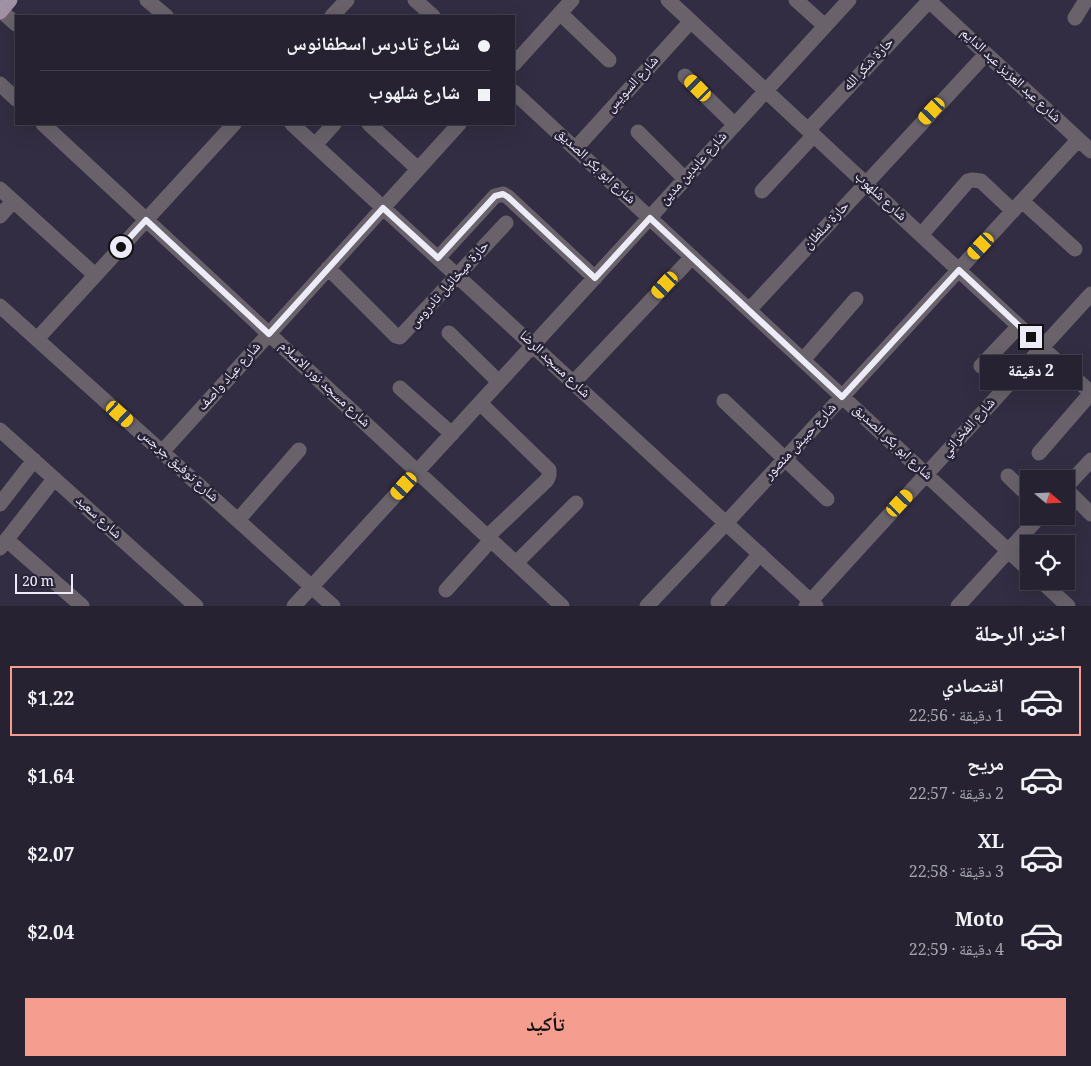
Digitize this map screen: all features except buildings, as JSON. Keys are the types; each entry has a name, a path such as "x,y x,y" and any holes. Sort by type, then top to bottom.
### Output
{"main road":[{"path":"0,11 10,0"}],"street":[{"path":"146,0 165,15"},
{"path":"333,15 347,0"},
{"path":"415,0 432,15"},
{"path":"515,63 572,0"},
{"name":"شارع شلهوب","path":"668,0 1091,393"},
{"path":"796,0 825,26"},
{"name":"شارع عابدين مدين","path":"294,606 849,0"},
{"name":"شارع عبد العزيز عبد الدايم","path":"929,0 1091,151"},
{"name":"حارة شكر الله","path":"762,191 929,0"},
{"path":"1075,18 1086,0"},
{"path":"0,11 15,23"},
{"path":"560,13 609,60"},
{"name":"شارع السويس","path":"575,149 691,21"},
{"name":"حارة سلطان","path":"749,310 986,54"},
{"path":"685,76 734,125"},
{"path":"0,84 15,98"},
{"name":"شارع ابو بكر الصديق","path":"515,93 1020,561"},
{"name":"شارع مسجد نور الاسلام","path":"44,125 562,606"},
{"path":"37,339 231,125"},
{"name":"شارع مسجد الرضا","path":"293,125 760,554 811,604"},
{"path":"315,145 333,125"},
{"path":"370,125 418,169"},
{"name":"شارع عياد واصف","path":"162,452 459,125"},
{"path":"638,132 686,179"},
{"name":"شارع حبيش منصور","path":"647,606 726,523 1078,140"},
{"path":"921,236 968,181 972,180 981,181 1075,249"},
{"path":"0,189 95,275"},
{"path":"438,258 495,196 503,194 595,278"},
{"path":"0,216 13,201"},
{"name":"حارة ميخائيل تادروس","path":"328,268 398,337 404,335 506,223"},
{"path":"573,383 692,257"},
{"name":"شارع الفخراني","path":"811,604 1091,294"},
{"path":"803,360 856,299"},
{"name":"شارع توفيق جرجس","path":"0,306 333,606"},
{"path":"981,366 1019,326"},
{"path":"450,333 499,382"},
{"path":"400,388 452,434"},
{"path":"1038,452 1091,393"},
{"path":"724,401 827,499"},
{"path":"446,590 489,539 547,480 549,473 480,403"},
{"name":"شارع سعيد","path":"0,430 187,603"},
{"path":"238,520 299,450"},
{"path":"0,504 34,460"},
{"path":"1075,478 1091,460"},
{"path":"1008,476 1020,487"},
{"path":"54,479 3,544 82,606"},
{"path":"1075,497 1091,514"},
{"path":"516,563 576,503"},
{"path":"958,606 1032,525"},
{"path":"718,602 760,554"},
{"path":"1051,590 1068,606"}],"route":[{"path":"121,247 146,220 269,334 383,208 438,258 495,196 503,194 595,278 650,218 842,397 959,270 1031,337"}]}
